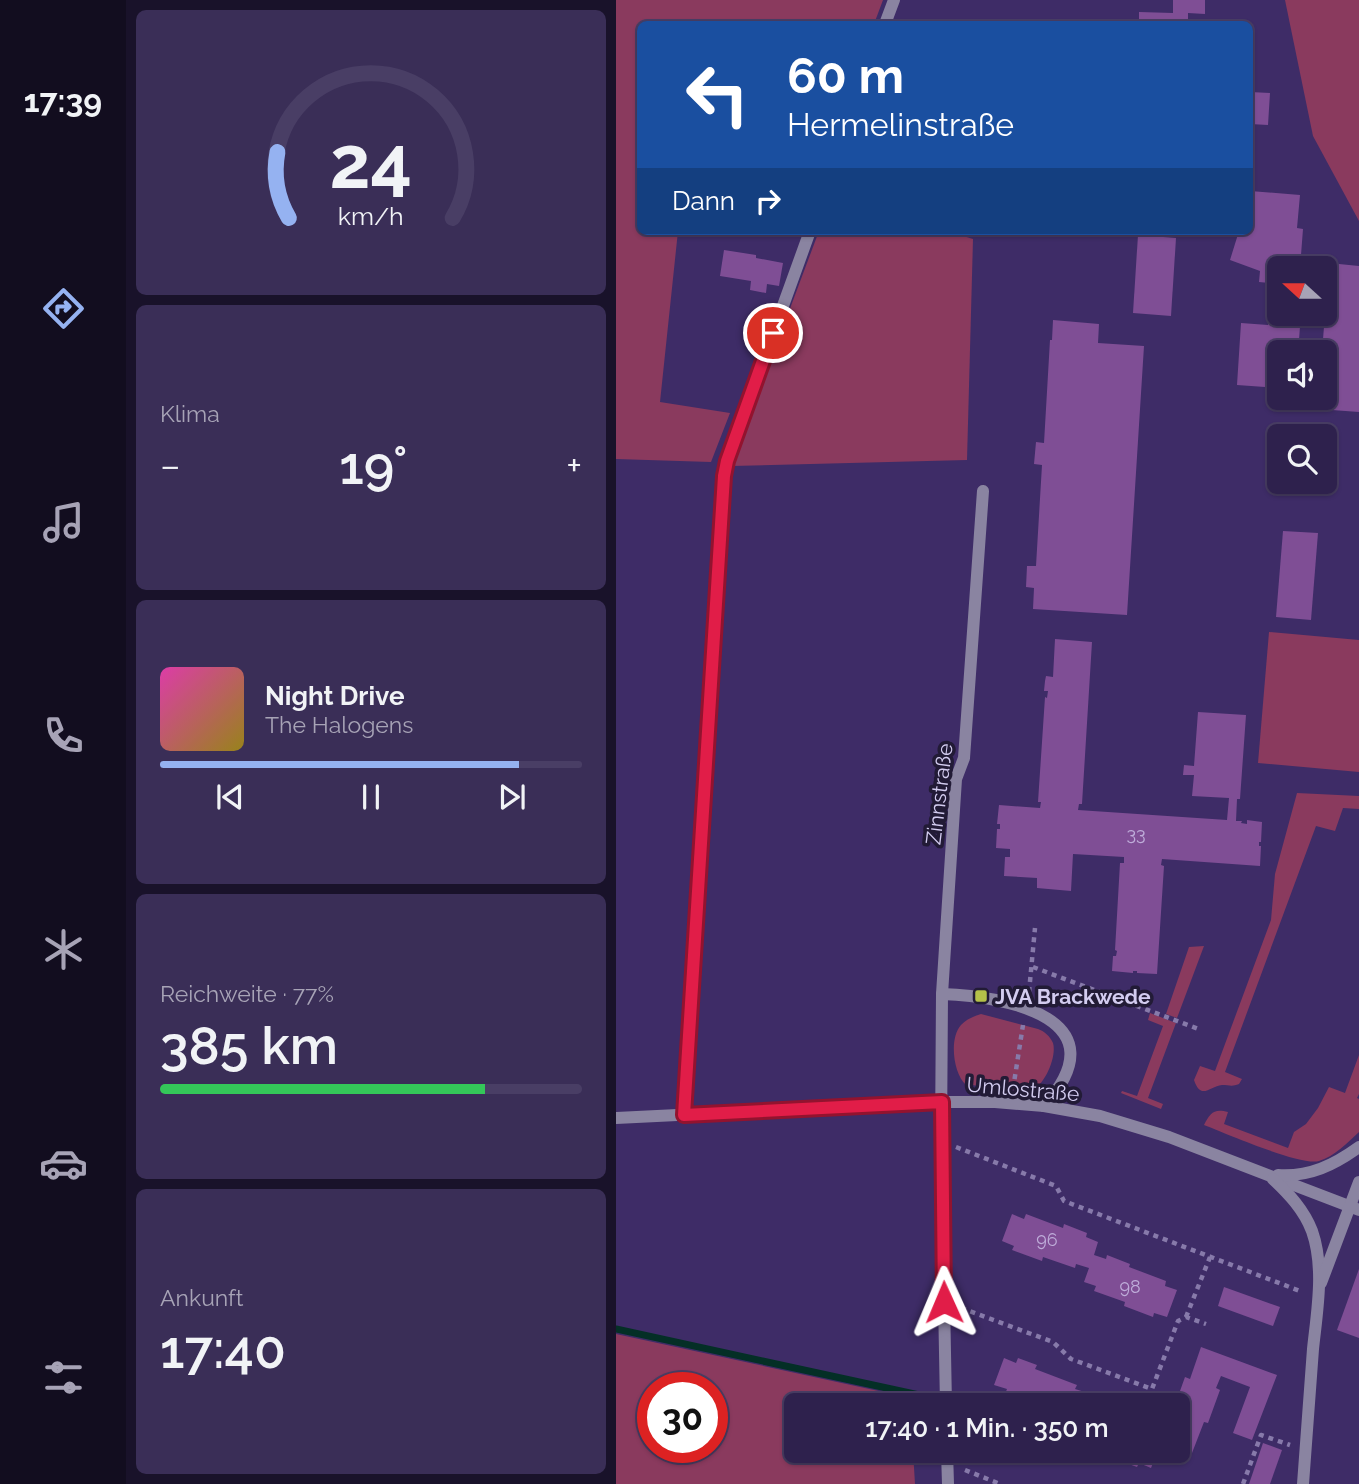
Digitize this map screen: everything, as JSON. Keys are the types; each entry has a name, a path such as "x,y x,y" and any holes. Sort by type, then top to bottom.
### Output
{"street":[{"path":"886,21 894,0"},
{"path":"684,1115 724,476 727,461 809,235"},
{"name":"Zinnstraße","path":"942,1102 942,994 956,779 964,758 983,491"},
{"path":"942,994 981,996 1033,1010 1049,1018 1063,1030 1071,1048 1069,1069 1058,1090 1044,1106"},
{"path":"616,1118 942,1102"},
{"name":"Umlostraße","path":"946,1393 942,1102 1044,1106 1100,1116 1169,1138 1354,1208"},
{"path":"1268,1174 1290,1176 1316,1171 1334,1165 1359,1147"},
{"name":"Umlostraße","path":"1268,1174 1303,1213 1312,1231 1317,1255 1318,1290 1303,1484"},
{"path":"1318,1290 1354,1208 1359,1182"},
{"path":"948,1463 948,1484"}],"path":[{"path":"1033,967 1201,1030"},
{"path":"941,1142 1056,1186 1064,1200 1300,1291 1318,1290"},
{"path":"944,1302 1053,1342 1071,1359 1152,1389 1178,1321 1186,1317 1210,1257"},
{"path":"1186,1317 1206,1324"},
{"path":"1243,1484 1261,1435 1305,1451"},
{"path":"960,1463 1000,1484"}],"shaded area":[{"path":"616,0 883,0 875,21 637,21 637,235 678,235 660,402 730,413 711,462 616,459"},
{"path":"1285,0 1359,0 1359,221 1313,136"},
{"path":"818,235 960,235 973,239 967,460 731,466"},
{"path":"1269,632 1359,640 1359,772 1258,763"},
{"path":"1297,793 1359,796 1359,809 1343,808 1335,831 1316,826 1225,1072 1242,1079 1237,1085 1222,1085 1203,1091 1194,1080 1200,1066 1215,1071 1271,920 1275,874"},
{"path":"1204,946 1177,1018 1166,1014 1189,947"},
{"path":"1150,1013 1176,1023 1148,1098 1163,1104 1161,1109 1121,1093 1122,1091 1137,1096 1163,1026 1148,1020"},
{"path":"981,1014 1045,1032 1054,1049 1051,1063 1041,1083 1031,1090 1023,1091 966,1085 956,1064 955,1038 961,1025"},
{"path":"1359,1055 1359,1132 1325,1159 1296,1159 1204,1125 1213,1112 1228,1112 1224,1124 1288,1148 1294,1132 1306,1124 1329,1087 1345,1093"},
{"path":"616,1334 888,1393 784,1393 784,1463 914,1463 915,1484 616,1484"}],"building":[{"path":"1173,0 1205,0 1205,14 1188,13 1188,21 1139,21 1139,12 1173,13"},
{"path":"1253,92 1270,93 1268,125 1253,124"},
{"path":"1253,191 1300,195 1297,228 1303,229 1301,256 1267,256 1267,283 1259,282 1260,271 1230,260 1238,235 1253,235"},
{"path":"1138,235 1176,238 1171,316 1133,313"},
{"path":"724,250 783,263 779,286 767,284 766,293 750,290 751,281 720,276"},
{"path":"1337,264 1359,266 1359,412 1332,410 1337,410 1337,340 1323,340 1324,326 1337,326"},
{"path":"1053,320 1099,324 1098,343 1144,346 1127,615 1033,609 1034,588 1026,587 1027,566 1036,566 1042,465 1034,464 1036,442 1044,443"},
{"path":"1241,323 1300,326 1299,340 1267,340 1267,387 1237,385"},
{"path":"1283,531 1318,533 1311,620 1276,617"},
{"path":"1055,639 1092,642 1082,804 1079,804 1078,810 1227,820 1229,798 1192,796 1194,775 1183,775 1184,765 1194,766 1198,712 1246,715 1236,821 1247,824 1247,820 1262,822 1260,866 1162,859 1161,865 1164,866 1157,974 1112,971 1113,956 1116,956 1117,951 1120,863 1124,863 1124,857 1073,854 1071,891 1037,888 1037,878 1004,876 1005,857 1010,857 1010,849 996,848 997,829 1000,829 1000,824 997,824 999,805 1040,808 1041,802 1038,802 1045,697 1047,698 1048,691 1044,691 1046,676 1053,677"},
{"path":"1012,1214 1024,1219 1026,1214 1063,1228 1064,1224 1087,1233 1086,1237 1098,1242 1094,1255 1106,1259 1107,1255 1130,1264 1129,1267 1166,1281 1165,1286 1177,1290 1167,1317 1154,1313 1153,1317 1124,1306 1125,1302 1094,1291 1096,1286 1084,1282 1089,1268 1076,1264 1075,1268 1043,1257 1042,1261 1012,1250 1014,1246 1002,1241"},
{"path":"1359,1269 1359,1338 1337,1330"},
{"path":"1224,1287 1280,1307 1273,1326 1218,1306"},
{"path":"1201,1347 1277,1375 1252,1440 1233,1433 1250,1387 1221,1376 1216,1388 1220,1390 1208,1423 1204,1422 1192,1453 1190,1393 1179,1393 1185,1377 1190,1379"},
{"path":"1004,1358 1016,1363 1018,1358 1037,1365 1035,1369 1077,1385 1075,1389 1088,1393 1005,1393 1007,1389 994,1385"},
{"path":"1263,1443 1282,1450 1270,1484 1249,1484"},
{"path":"1139,1463 1153,1463 1151,1468"}],"waterway":[{"path":"616,1329 910,1393"}],"place":[{"name":"JVA Brackwede","path":"981,996"}],"route":[{"path":"773,333 724,476 684,1115 942,1102 944,1302"}]}
